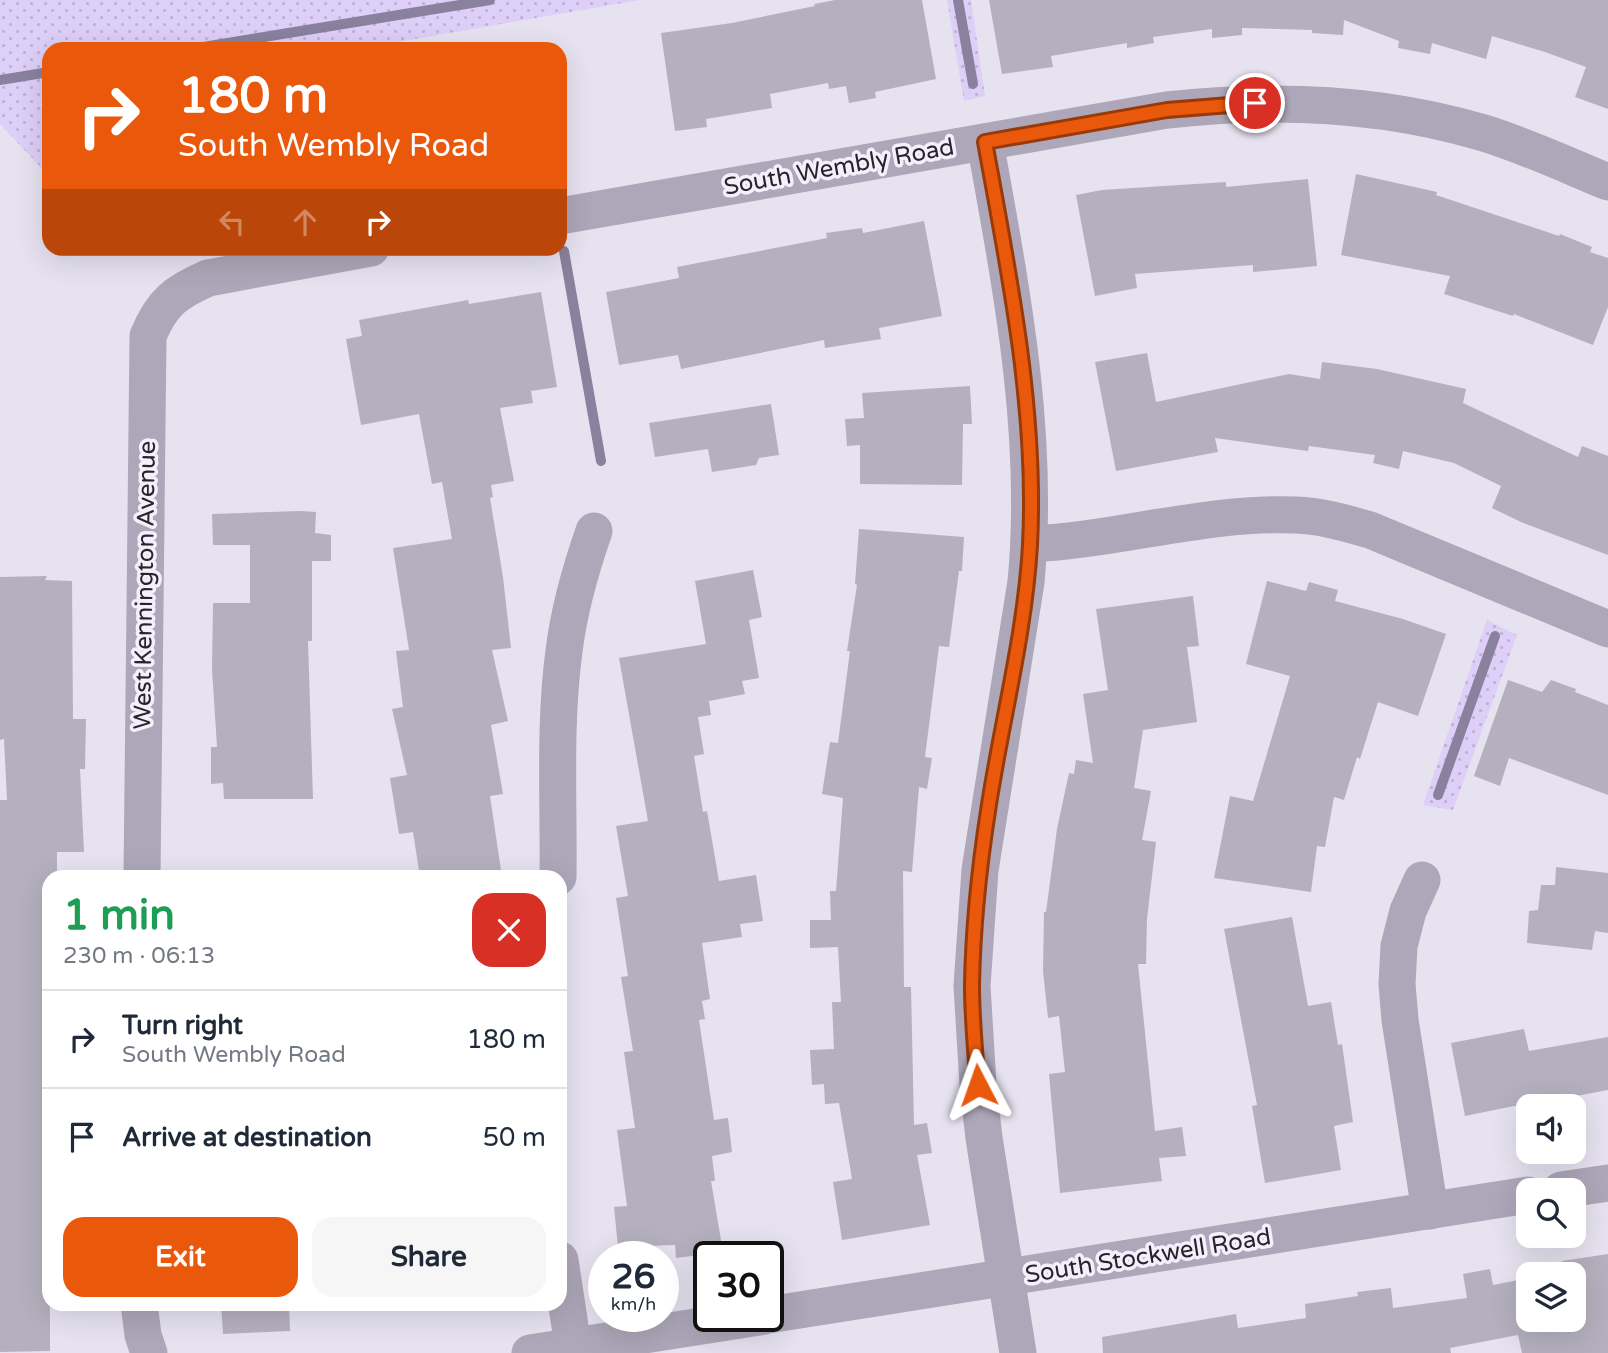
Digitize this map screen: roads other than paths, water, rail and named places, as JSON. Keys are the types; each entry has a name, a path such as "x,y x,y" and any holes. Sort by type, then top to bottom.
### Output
{"street":[{"name":"South Wembly Road","path":"567,215 1167,110 1255,103 1349,106 1443,122 1486,134 1608,182"},
{"path":"985,142 1013,295 1030,446 1030,544 1015,663 988,809 980,870 972,986 978,1085 1018,1353"},
{"name":"West Kennington Avenue","path":"142,870 148,336 157,315 170,299 188,287 230,273 326,256"},
{"path":"1030,544 1064,543 1248,516 1298,514 1333,519 1381,534 1608,629"},
{"path":"558,870 560,694 564,651 572,607 594,531"},
{"path":"1422,880 1408,911 1399,946 1397,984 1400,1020 1430,1211"},
{"path":"1586,1186 1608,1183"},
{"name":"South Stockwell Road","path":"784,1313 1516,1197"},
{"path":"567,1306 573,1346"},
{"path":"140,1311 149,1353"},
{"name":"South Stockwell Road","path":"530,1353 693,1327"}],"waterway":[{"path":"234,42 490,0"},
{"path":"958,0 973,84"},
{"path":"0,80 42,73"},
{"path":"565,256 601,461"},
{"path":"1438,795 1495,636"}]}
